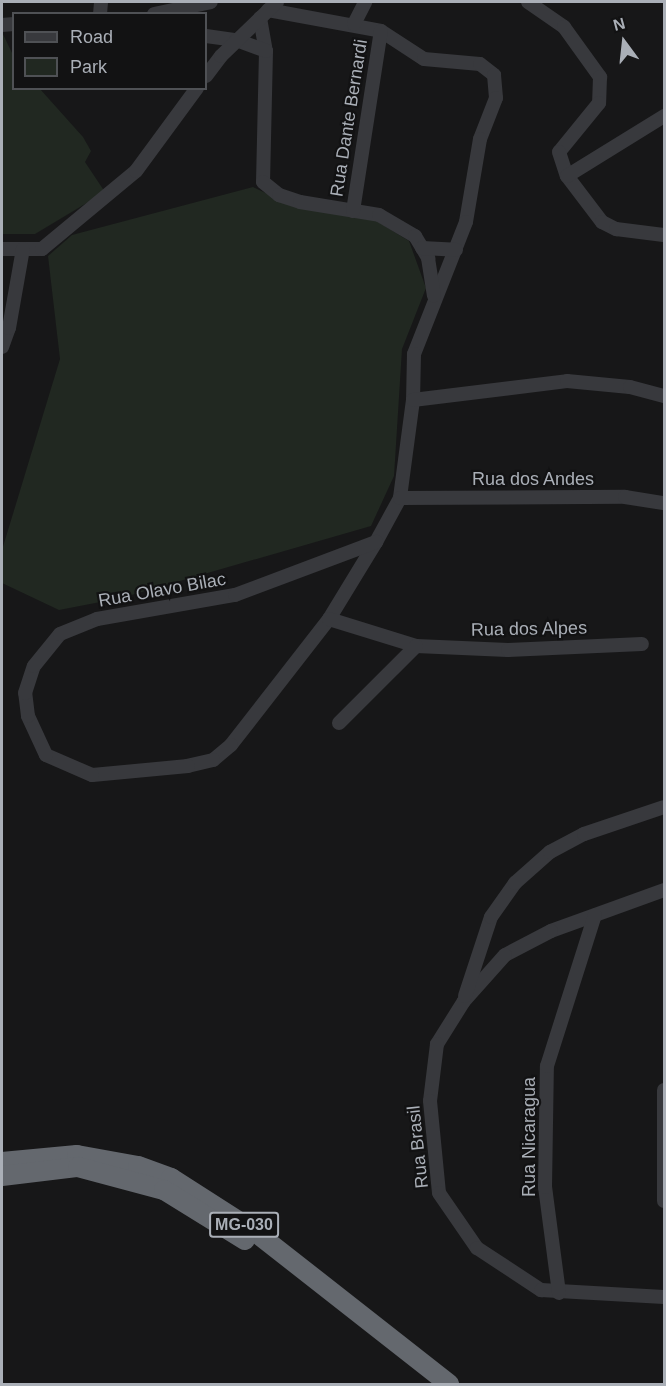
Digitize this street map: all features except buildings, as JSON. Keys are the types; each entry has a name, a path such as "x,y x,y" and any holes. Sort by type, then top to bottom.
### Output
{"highway":[{"name":"MG-030","path":"2,1162 77,1155 138,1166 171,1178 254,1231 448,1384"},
{"name":"MG-030","path":"2,1176 78,1167 164,1190 245,1240 431,1384"}],"street":[{"path":"159,12 180,4 211,2"},
{"path":"354,24 364,2"},
{"path":"528,2 564,27 600,77 599,103 559,152 567,176 603,222 616,229 664,235"},
{"path":"207,75 236,40 268,10 295,8 381,31 424,59 480,64 494,75 496,98 480,139 466,222 414,354 413,400 400,498 376,542"},
{"path":"268,10 263,182 279,195 379,215 415,236 433,278 434,301"},
{"name":"Rua Dante Bernardi","path":"353,211 381,31"},
{"path":"207,36 236,40 267,51"},
{"path":"2,249 42,249 136,171 196,90"},
{"path":"567,176 664,116"},
{"path":"422,248 456,250"},
{"path":"2,347 9,328 23,249"},
{"path":"413,400 567,381 630,387 664,396"},
{"name":"Rua dos Andes","path":"400,498 625,496 664,502"},
{"name":"Rua Olavo Bilac","path":"376,542 329,619 231,745 213,760 188,766 92,775 46,755 28,716 25,693 34,666 60,634 97,619 235,595 376,542"},
{"name":"Rua dos Alpes","path":"329,619 416,646 508,650 642,644"},
{"path":"339,723 416,646"},
{"path":"464,1001 491,917 515,883 550,852 584,834 664,807"},
{"name":"Rua Brasil","path":"664,890 551,931 505,955 464,1001 438,1044 430,1101 439,1193 477,1248 541,1290 559,1293 664,1297"},
{"name":"Rua Nicaragua","path":"559,1293 545,1187 547,1066 595,915"},
{"path":"664,1090 664,1201"}],"green space":[{"path":"2,32 12,53 12,90 41,90 83,137 91,151 85,162 105,192 35,234 2,234"},
{"path":"253,187 295,207 375,220 409,241 426,288 402,349 394,476 371,526 121,598 59,610 2,583 2,550 60,359 48,256 72,235"}]}
